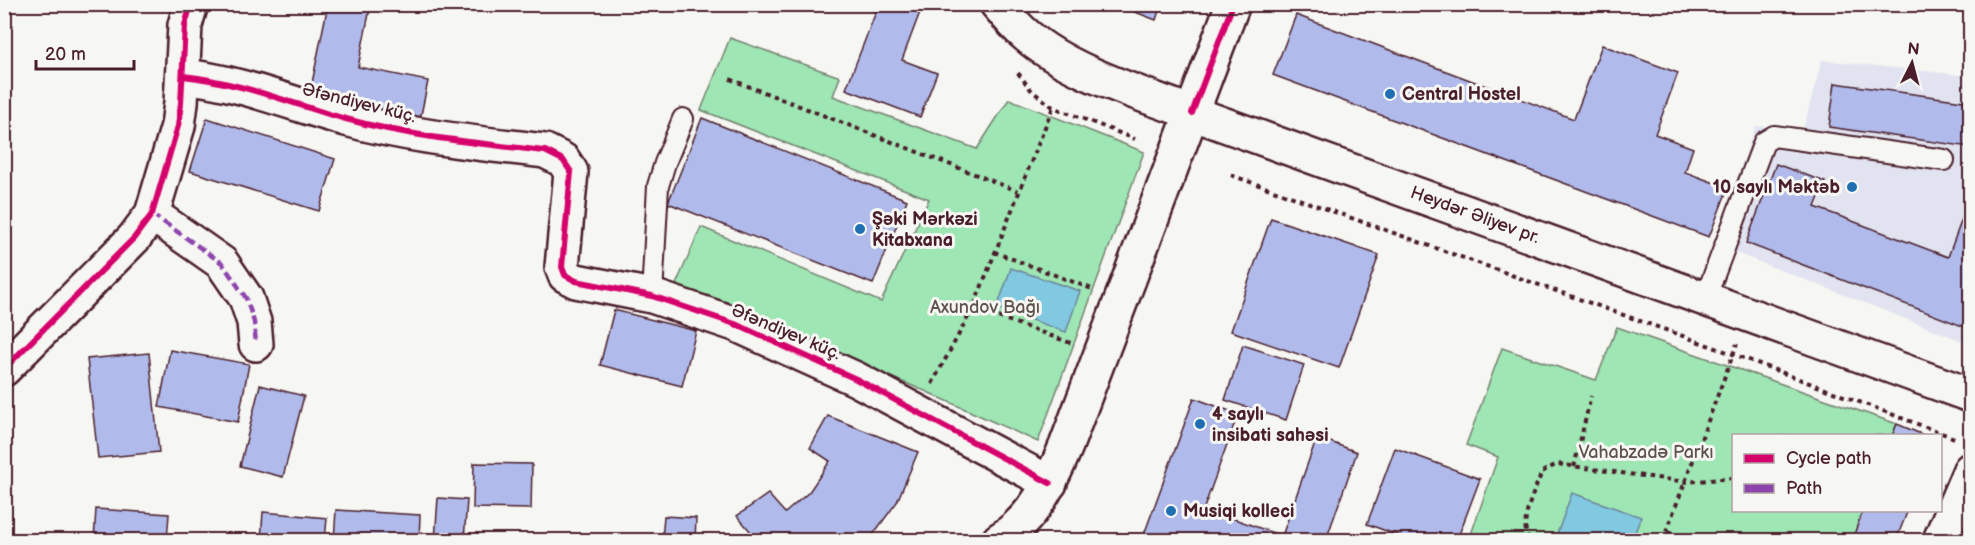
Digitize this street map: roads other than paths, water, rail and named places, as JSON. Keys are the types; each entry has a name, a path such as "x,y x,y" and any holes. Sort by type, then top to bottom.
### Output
{"street":[{"path":"4,369 134,238 152,214 178,126 185,25 191,4"},
{"name":"Heydər Əliyev pr.","path":"997,4 1026,35 1059,58 1105,80 1971,395"},
{"path":"1003,539 1035,507 1050,483 1066,446 1233,4"},
{"name":"Əfəndiyev küç.","path":"183,76 228,83 346,119 398,131 544,151 562,160 571,172 562,267 565,274 576,280 652,296 735,324 856,379 1050,483"},
{"path":"152,214 222,263 246,298 254,322 256,344"},
{"path":"1940,540 1971,470"}],"lane":[{"path":"652,296 658,186 683,119"},
{"path":"1705,299 1764,142 1774,136 1944,160"}],"water":[{"path":"1011,268 1080,291 1066,332 997,308"},
{"path":"1572,493 1641,517 1632,540 1576,540 1557,534"}],"place":[{"name":"Central Hostel","path":"1390,94"},
{"name":"10 saylı Məktəb","path":"1852,187"},
{"name":"Şəki Mərkəzi Kitabxana","path":"860,229"},
{"name":"4 saylı insibati sahəsi","path":"1200,424"},
{"name":"Musiqi kolleci","path":"1171,511"}],"park label":[{"name":"Axundov Bağı","path":"985,307"},
{"name":"Vahabzadə Parkı","path":"1646,452"}]}
